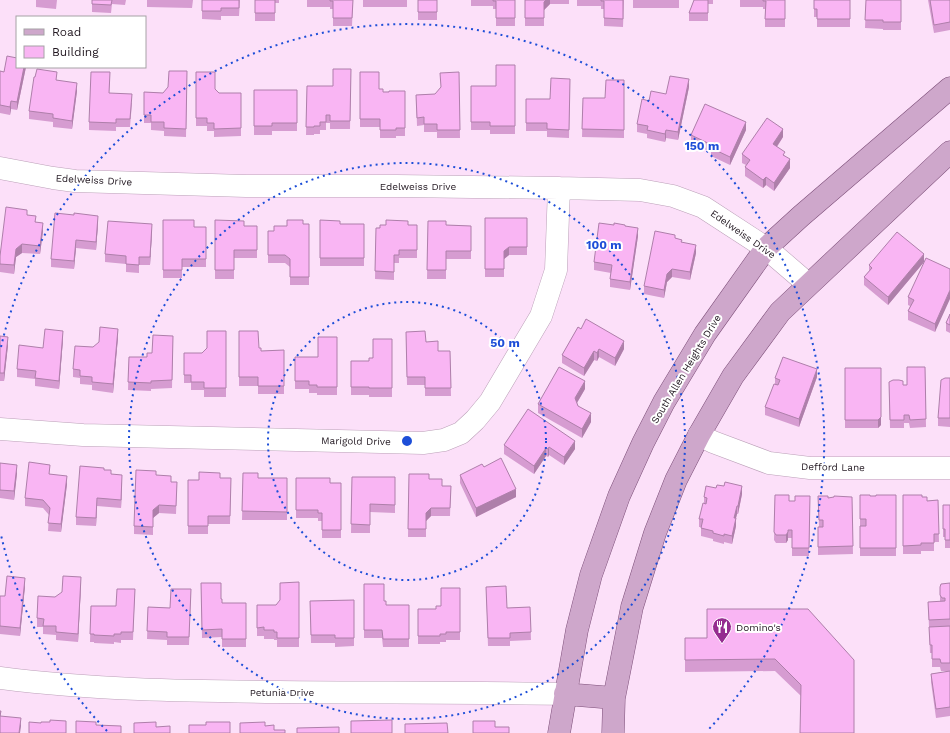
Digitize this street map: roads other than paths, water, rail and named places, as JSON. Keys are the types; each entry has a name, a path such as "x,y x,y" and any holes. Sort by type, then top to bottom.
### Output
{"main road":[{"name":"South Allen Heights Drive","path":"558,733 577,630 592,575 619,496 643,442 664,402 705,334 766,248 950,88"},
{"path":"613,733 614,698 632,607 655,533 676,480 699,434 733,376 780,312 950,152"},
{"path":"565,694 614,698"}],"street":[{"name":"Edelweiss Drive","path":"0,168 75,181 246,186 397,186 640,190 673,196 703,207 766,248 808,284"},
{"name":"Marigold Drive","path":"0,428 83,435 422,442 444,440 462,433 490,402 541,316 556,270 558,188"},
{"name":"Defford Lane","path":"699,434 713,442 769,463 810,468 950,468"},
{"name":"Petunia Drive","path":"0,678 89,687 177,691 565,694"}],"place":[{"name":"Domino's","path":"722,644"}]}
